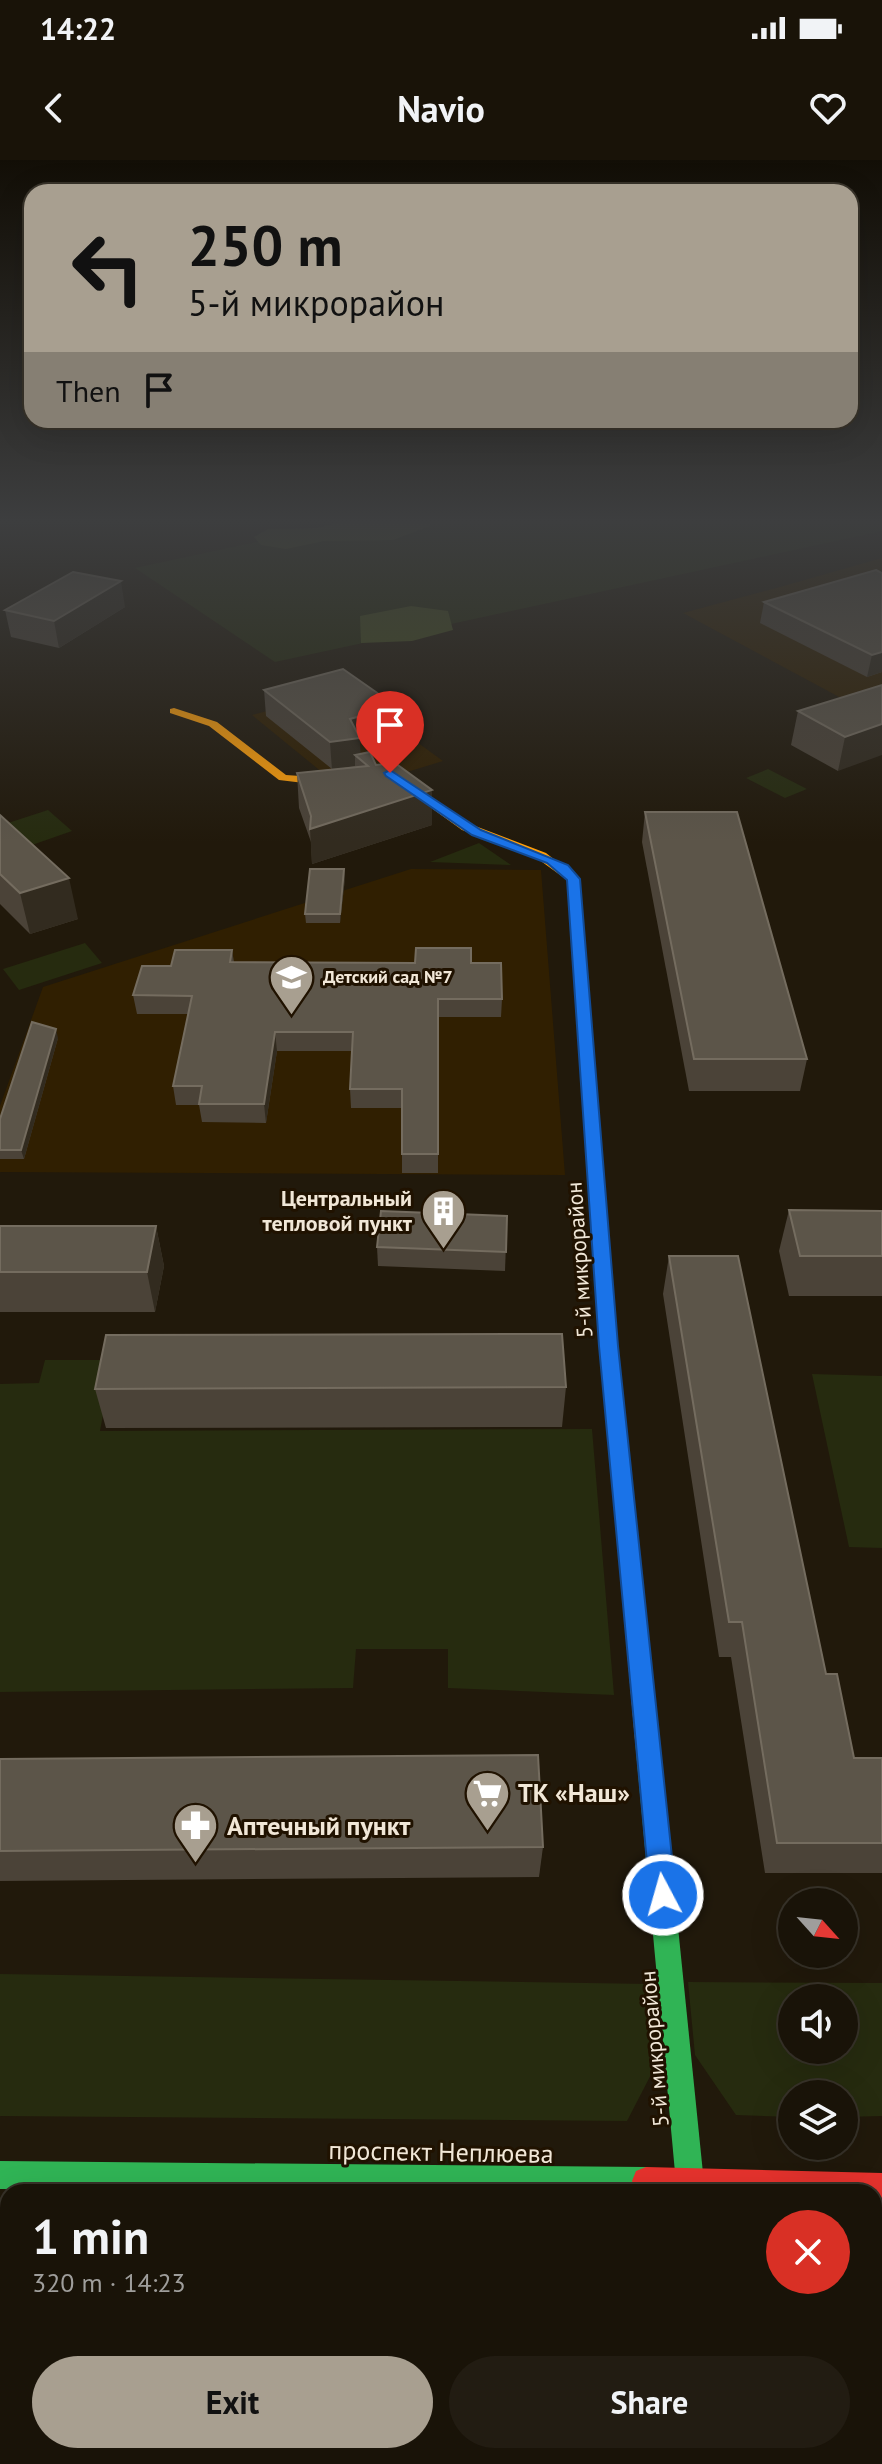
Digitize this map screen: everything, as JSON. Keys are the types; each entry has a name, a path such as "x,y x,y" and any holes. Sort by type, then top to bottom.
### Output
{"street":[{"name":"5-й микрорайон","path":"174,711 213,724 283,778 303,783 329,782 390,773 477,833 552,861 564,867 573,879 609,1346 690,2183"},
{"name":"проспект Неплюева","path":"0,2175 97,2184 738,2184"}],"shaded area":[{"path":"708,627 882,627 882,720"},
{"path":"345,690 443,761 345,791 252,715"},
{"name":"Детский сад №7","path":"411,869 541,870 565,1175 0,1172 0,1106 43,987"}],"green space":[{"path":"222,627 439,627 275,662"},
{"path":"360,627 452,627 453,630 412,641 361,643"},
{"path":"768,769 807,789 785,798 746,778"},
{"path":"48,810 72,831 32,845 8,823"},
{"path":"479,843 511,865 430,862"},
{"path":"85,943 102,963 19,990 3,969"},
{"path":"45,1360 113,1360 100,1431 592,1429 614,1695 448,1688 448,1649 356,1649 353,1688 0,1692 0,1384 39,1383"},
{"path":"812,1374 882,1376 882,1548 849,1547"},
{"path":"0,1974 651,1984 657,2063 627,2121 0,2116"},
{"path":"688,1982 882,1983 882,2116 858,2117 858,2080 778,2080 778,2116 736,2115 695,2055"}],"building":[{"path":"814,627 882,627 882,652 872,655"},
{"path":"343,669 396,706 350,719 360,738 330,742 264,690"},
{"path":"882,685 882,724 845,737 798,711"},
{"path":"370,752 376,765 395,763 432,790 310,829 311,816 297,773 368,766 355,755"},
{"path":"645,812 737,812 807,1059 694,1059"},
{"path":"0,815 69,878 20,893 0,874"},
{"path":"310,869 344,869 340,914 305,914"},
{"path":"416,948 471,948 471,963 501,963 502,999 438,999 438,1154 402,1154 402,1089 350,1089 353,1032 275,1032 264,1104 199,1104 202,1086 173,1086 192,996 133,995 142,966 171,966 175,950 232,950 230,962 415,963"},
{"path":"32,1022 56,1029 21,1150 0,1150 0,1119"},
{"path":"789,1210 882,1211 882,1256 800,1256"},
{"path":"381,1211 507,1216 506,1252 377,1247"},
{"path":"0,1226 156,1226 147,1272 0,1272"},
{"path":"669,1256 738,1256 826,1674 837,1674 854,1758 882,1758 882,1843 777,1843 742,1622 729,1622"},
{"path":"562,1334 566,1387 95,1389 106,1335"},
{"path":"538,1755 543,1847 0,1851 0,1759"}],"traffic: fast":[{"path":"581,979 610,1360"},
{"path":"647,1740 690,2183"},
{"path":"0,2175 646,2181"}],"traffic: slow":[{"path":"174,711 213,724 283,778 329,782 390,773 466,827 542,856 573,879 581,979"},
{"path":"610,1360 647,1740"}],"traffic: jam":[{"path":"646,2181 764,2184"}],"place":[{"name":"Детский сад №7","path":"292,1016"},
{"name":"Центральный тепловой пункт","path":"443,1250"},
{"name":"ТК «Наш»","path":"487,1832"},
{"name":"Аптечный пункт","path":"196,1865"}],"route":[{"path":"390,773 477,833 552,861 564,867 573,879 609,1346 663,1895"}]}
